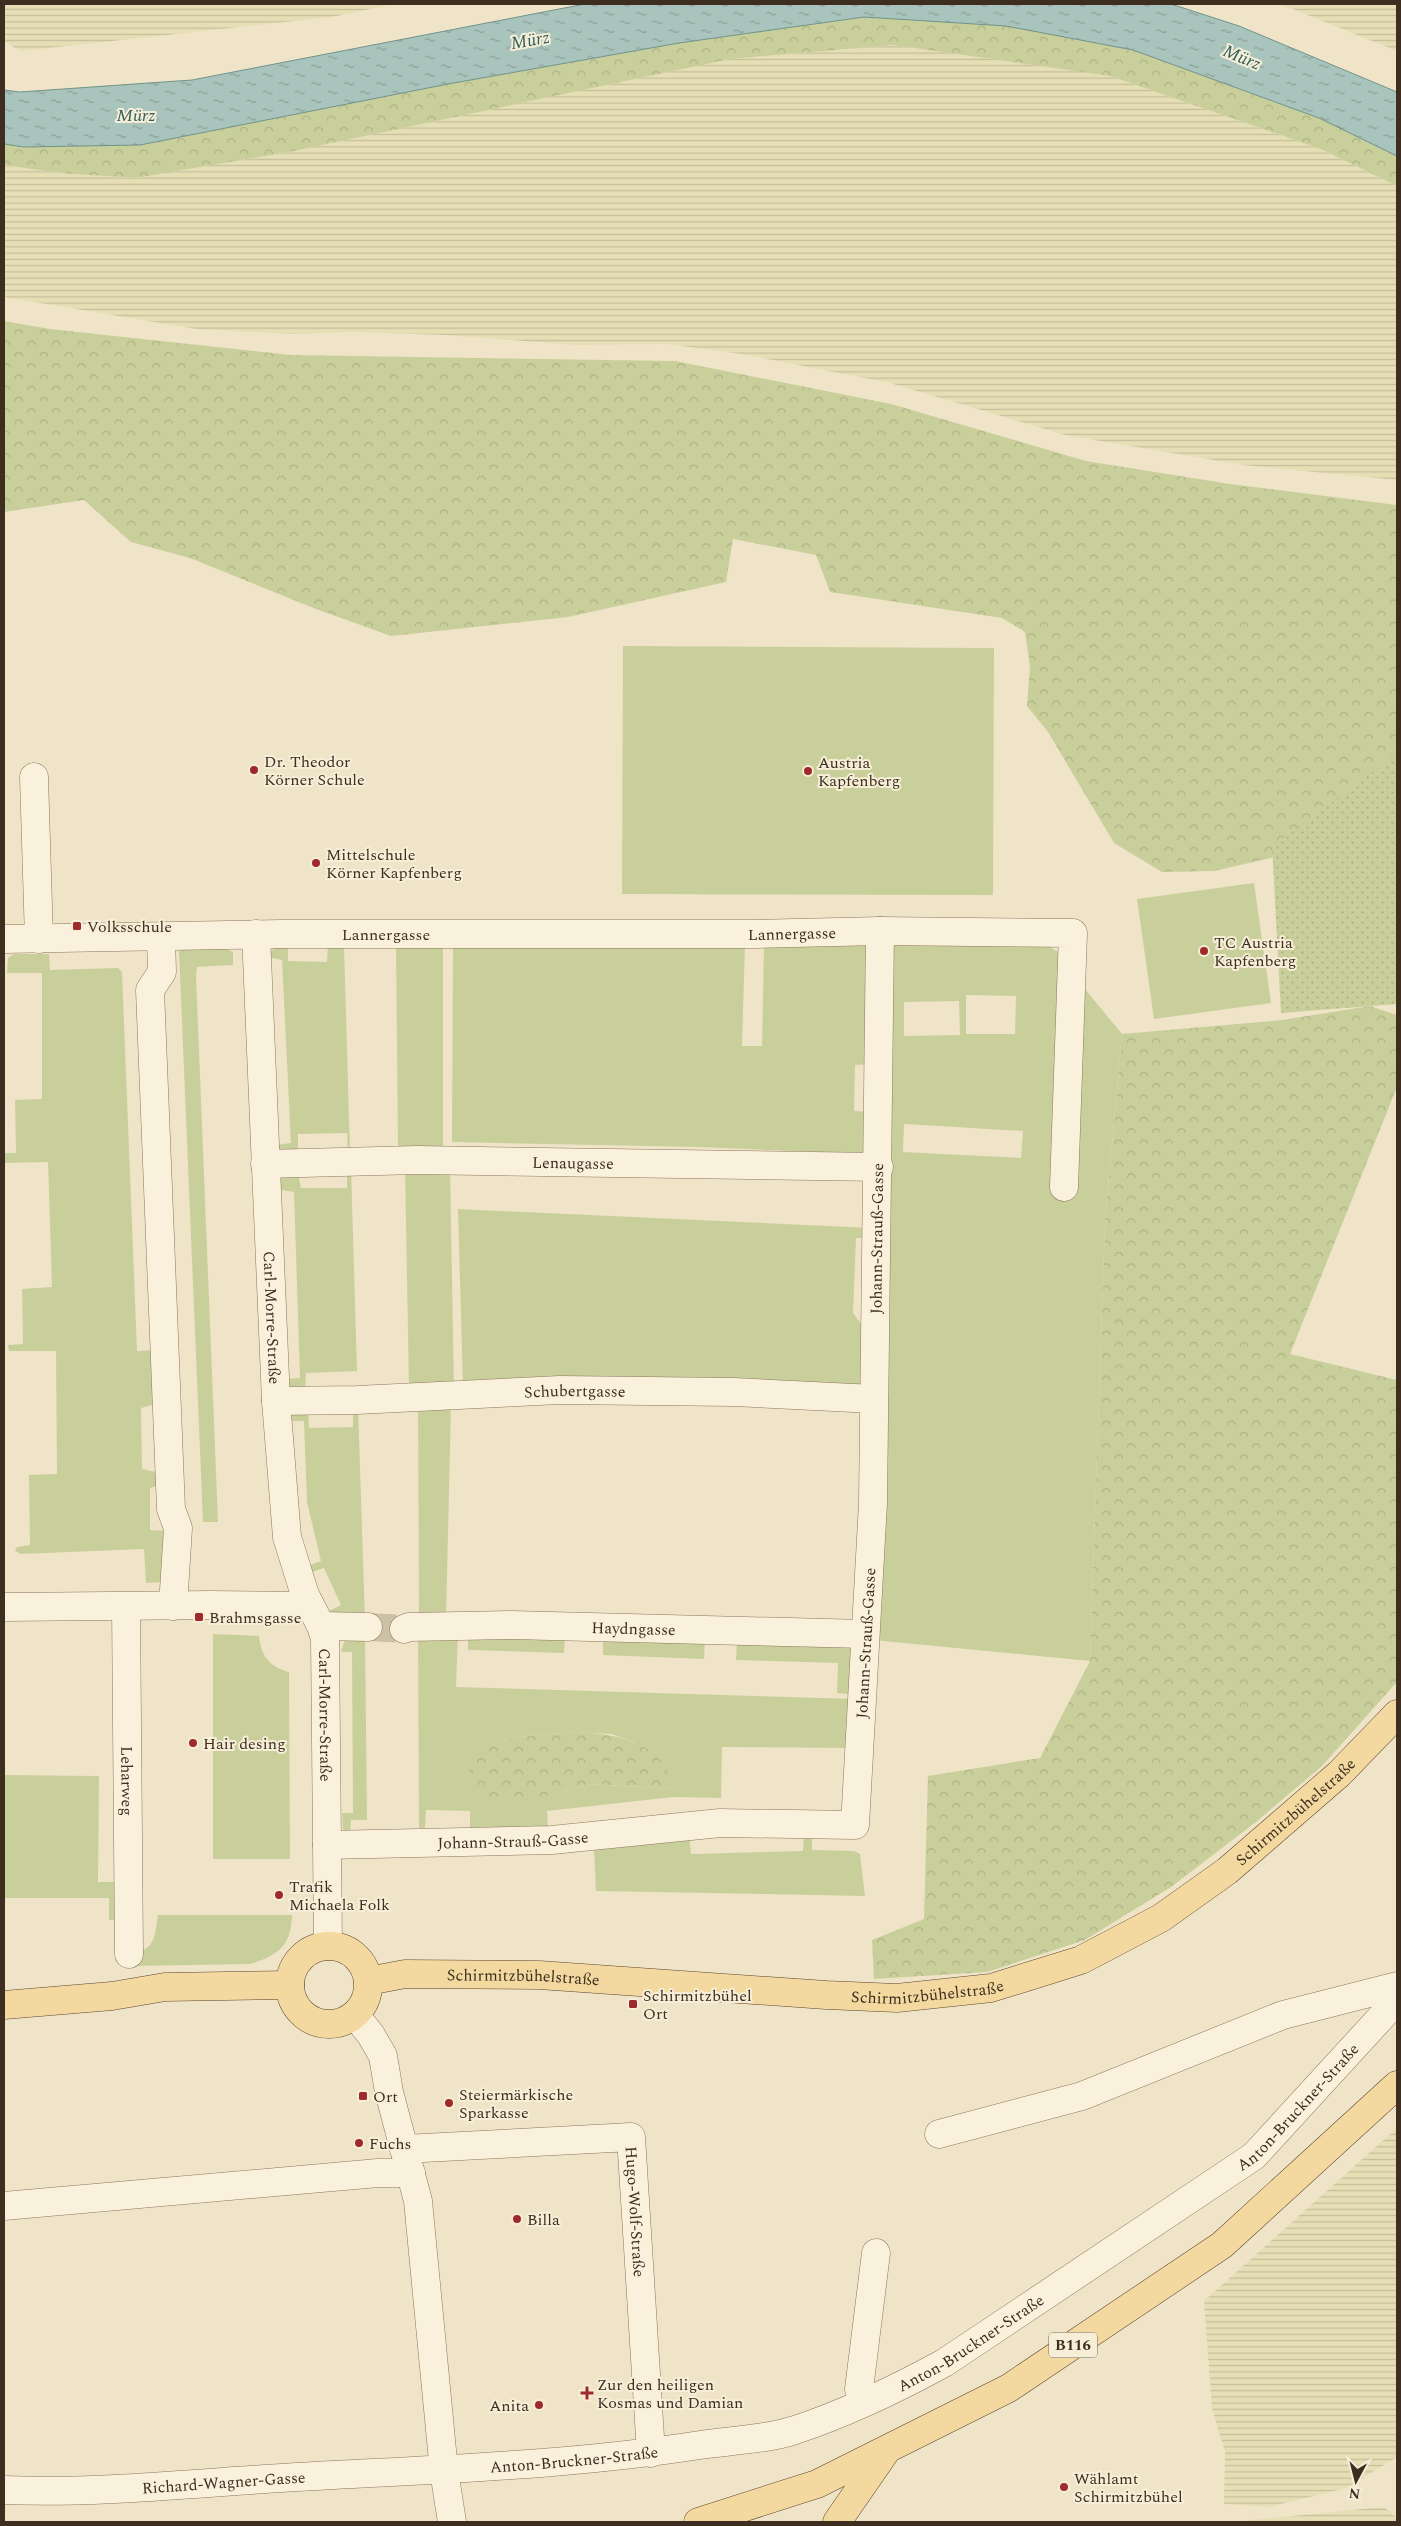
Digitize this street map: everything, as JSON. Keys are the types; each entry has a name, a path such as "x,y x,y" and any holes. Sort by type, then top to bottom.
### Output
{"main road":[{"name":"Schirmitzbühelstraße","path":"368,1981 405,1974 539,1975 826,1995 897,1998 991,1988 1081,1960 1162,1918 1227,1871 1339,1774 1397,1714"},
{"path":"328,1946 350,1952 365,1970 368,1981 368,1994 363,2006 355,2015 344,2021 331,2024 319,2023 307,2018 295,2003 290,1985 292,1973 305,1954 328,1946"},
{"path":"4,2005 112,1996 164,1987 290,1985"},
{"name":"B116","path":"698,2522 817,2484 1009,2388 1222,2245 1397,2085"},
{"path":"837,2522 888,2449"}],"street":[{"path":"34,776 39,939"},
{"name":"Lannergasse","path":"256,934 756,934 880,931 1073,933 1064,1187"},
{"name":"Johann-Strauß-Gasse","path":"327,1845 552,1840 720,1823 855,1825 873,1503 879,1167 880,931"},
{"path":"4,939 256,934"},
{"name":"Carl-Morre-Straße","path":"256,934 276,1401 287,1537 325,1639 328,1946"},
{"path":"161,937 162,972 150,990 171,1509 178,1528 173,1606"},
{"name":"Lenaugasse","path":"265,1164 416,1160 879,1167"},
{"name":"Schubertgasse","path":"276,1401 397,1398 560,1390 734,1392 874,1399"},
{"path":"4,1608 173,1606 316,1616 368,1627"},
{"name":"Leharweg","path":"126,1607 130,1954"},
{"name":"Haydngasse","path":"406,1628 512,1626 865,1634"},
{"path":"938,2134 1082,2096 1283,2015 1397,1986"},
{"name":"Anton-Bruckner-Straße","path":"444,2471 651,2453 793,2431 909,2382 944,2363 1254,2156 1397,2000"},
{"path":"355,2015 371,2035 383,2056 420,2211 444,2471 452,2522"},
{"name":"Hugo-Wolf-Straße","path":"408,2161 631,2137 651,2453"},
{"path":"4,2206 378,2173 408,2161"},
{"path":"861,2402 859,2389 876,2253"},
{"name":"Richard-Wagner-Gasse","path":"4,2490 54,2492 143,2489 244,2479 444,2471"}],"shaded area":[{"path":"4,4 394,4 332,17 21,51 4,42"},
{"path":"1280,4 1397,4 1397,51"},
{"path":"893,45 1110,76 1321,149 1397,186 1397,480 1243,465 1065,435 890,383 741,354 667,344 576,345 445,335 353,332 292,334 196,329 4,297 4,165 60,173 136,178 289,152 730,59"},
{"path":"1397,2128 1397,2457 1346,2488 1269,2507 1224,2504 1225,2452 1212,2409 1204,2301"},
{"path":"1384,2507 1397,2518 1397,2522 1231,2522"}],"green space":[{"path":"864,17 1006,26 1133,50 1319,118 1397,156 1397,186 1321,149 1110,76 893,45 730,59 289,152 136,178 60,173 4,165 4,144 24,147 140,145 448,84 679,43"},
{"path":"4,321 50,329 291,355 675,361 891,404 1086,461 1230,484 1397,505 1397,775 1271,858 1214,871 1162,872 1114,843 1048,732 1027,706 1030,666 1025,632 1002,618 830,592 816,555 733,539 726,582 568,617 391,636 316,609 190,558 131,542 84,500 4,512"},
{"name":"Austria Kapfenberg","path":"623,646 994,648 993,895 622,894"},
{"path":"1397,754 1397,1004 1281,1013 1272,846"},
{"name":"TC Austria Kapfenberg","path":"1254,883 1271,1003 1154,1019 1137,899"},
{"path":"745,943 742,1046 762,1046 764,943 868,944 873,1064 855,1065 854,1111 873,1112 864,1154 699,1147 452,1142 453,946"},
{"path":"288,944 288,961 327,962 328,945 344,945 350,1152 348,1153 347,1133 298,1134 298,1150 281,1152 275,1145 291,1143 282,960 267,957 272,950"},
{"path":"443,944 443,1149 398,1149 396,945"},
{"path":"1039,944 1050,947 1058,952 1061,960 1122,1034 1105,1222 1090,1661 873,1640 889,945","holes":["966,995 1016,996 1015,1034 966,1034","959,1001 960,1035 904,1036 904,1002","904,1124 1023,1131 1021,1158 903,1152"]},
{"path":"184,949 226,949 233,952 233,965 197,967 196,976 218,1522 203,1522 179,951"},
{"path":"14,954 49,954 50,970 118,968 122,972 137,1351 155,1350 155,1404 141,1408 142,1469 156,1472 157,1486 150,1488 150,1530 168,1531 166,1582 146,1583 144,1549 21,1554 15,1551 17,1547 30,1545 29,1475 57,1474 56,1351 9,1351 8,1345 23,1344 22,1289 52,1287 48,1162 4,1163 4,1153 16,1153 15,1100 42,1099 42,973 7,973 8,958"},
{"path":"1370,1006 1397,1015 1397,1087 1290,1354 1397,1380 1397,1682 1322,1766 1256,1822 1171,1887 1085,1940 987,1972 874,1979 872,1940 924,1919 928,1776 1040,1758 1090,1661 1105,1222 1122,1034 1282,1020"},
{"path":"351,1167 357,1371 306,1373 305,1393 289,1388 284,1379 300,1378 294,1192 277,1189 276,1180 285,1171 297,1168 301,1188 347,1188 347,1168"},
{"path":"405,1167 450,1167 454,1389 409,1390"},
{"path":"458,1209 872,1228 872,1238 856,1238 853,1313 871,1337 864,1389 463,1387"},
{"path":"308,1406 309,1428 353,1427 353,1408 358,1406 365,1621 342,1621 327,1612 341,1605 324,1568 309,1573 307,1566 321,1561 307,1502 304,1421 288,1421 290,1412"},
{"path":"418,1406 451,1406 446,1618 419,1617"},
{"path":"418,1633 458,1633 456,1687 855,1699 853,1748 722,1747 721,1798 673,1797 547,1811 548,1827 470,1828 470,1811 426,1810 425,1828 419,1828","holes":["575,1732 611,1734 634,1742 674,1789 589,1784 559,1793 493,1744 516,1737"]},
{"path":"213,1634 259,1636 267,1659 276,1667 289,1672 290,1859 213,1859"},
{"path":"365,1634 367,1820 351,1820 350,1835 343,1829 342,1813 353,1813 352,1652 341,1652 345,1639"},
{"path":"468,1635 565,1635 564,1653 468,1650"},
{"path":"603,1635 705,1638 704,1659 603,1655"},
{"path":"737,1640 851,1645 856,1695 837,1693 838,1663 736,1660"},
{"path":"575,1732 606,1735 636,1743 661,1760 669,1773 674,1789 589,1784 559,1793 522,1800 473,1797 469,1762 493,1744 516,1737"},
{"path":"4,1775 99,1776 98,1882 126,1882 117,1920 109,1920 109,1898 4,1898"},
{"path":"812,1833 812,1850 854,1851 860,1854 865,1896 596,1891 594,1850 600,1845 689,1834 691,1854 803,1851 804,1834"},
{"path":"158,1915 292,1915 289,1934 282,1948 260,1961 250,1964 134,1966 135,1952 142,1951 151,1944 155,1934"}],"water":[{"name":"Mürz","path":"585,4 1171,4 1239,26 1397,92 1397,156 1319,118 1133,50 1006,26 864,17 679,43 448,84 140,145 24,147 4,144 4,90 20,92 192,80"}],"tunnel":[{"path":"368,1627 404,1629"}],"place":[{"name":"Dr. Theodor Körner Schule","path":"254,770"},
{"name":"Austria Kapfenberg","path":"808,771"},
{"name":"Mittelschule Körner Kapfenberg","path":"316,863"},
{"name":"Volksschule","path":"77,926"},
{"name":"TC Austria Kapfenberg","path":"1204,951"},
{"name":"Brahmsgasse","path":"199,1617"},
{"name":"Hair desing","path":"193,1743"},
{"name":"Trafik Michaela Folk","path":"279,1895"},
{"name":"Schirmitzbühel Ort","path":"633,2004"},
{"name":"Ort","path":"363,2096"},
{"name":"Steiermärkische Sparkasse","path":"449,2103"},
{"name":"Fuchs","path":"359,2143"},
{"name":"Billa","path":"517,2219"},
{"name":"Zur den heiligen Kosmas und Damian","path":"587,2393"},
{"name":"Anita","path":"539,2405"},
{"name":"Wählamt Schirmitzbühel","path":"1064,2487"}]}
